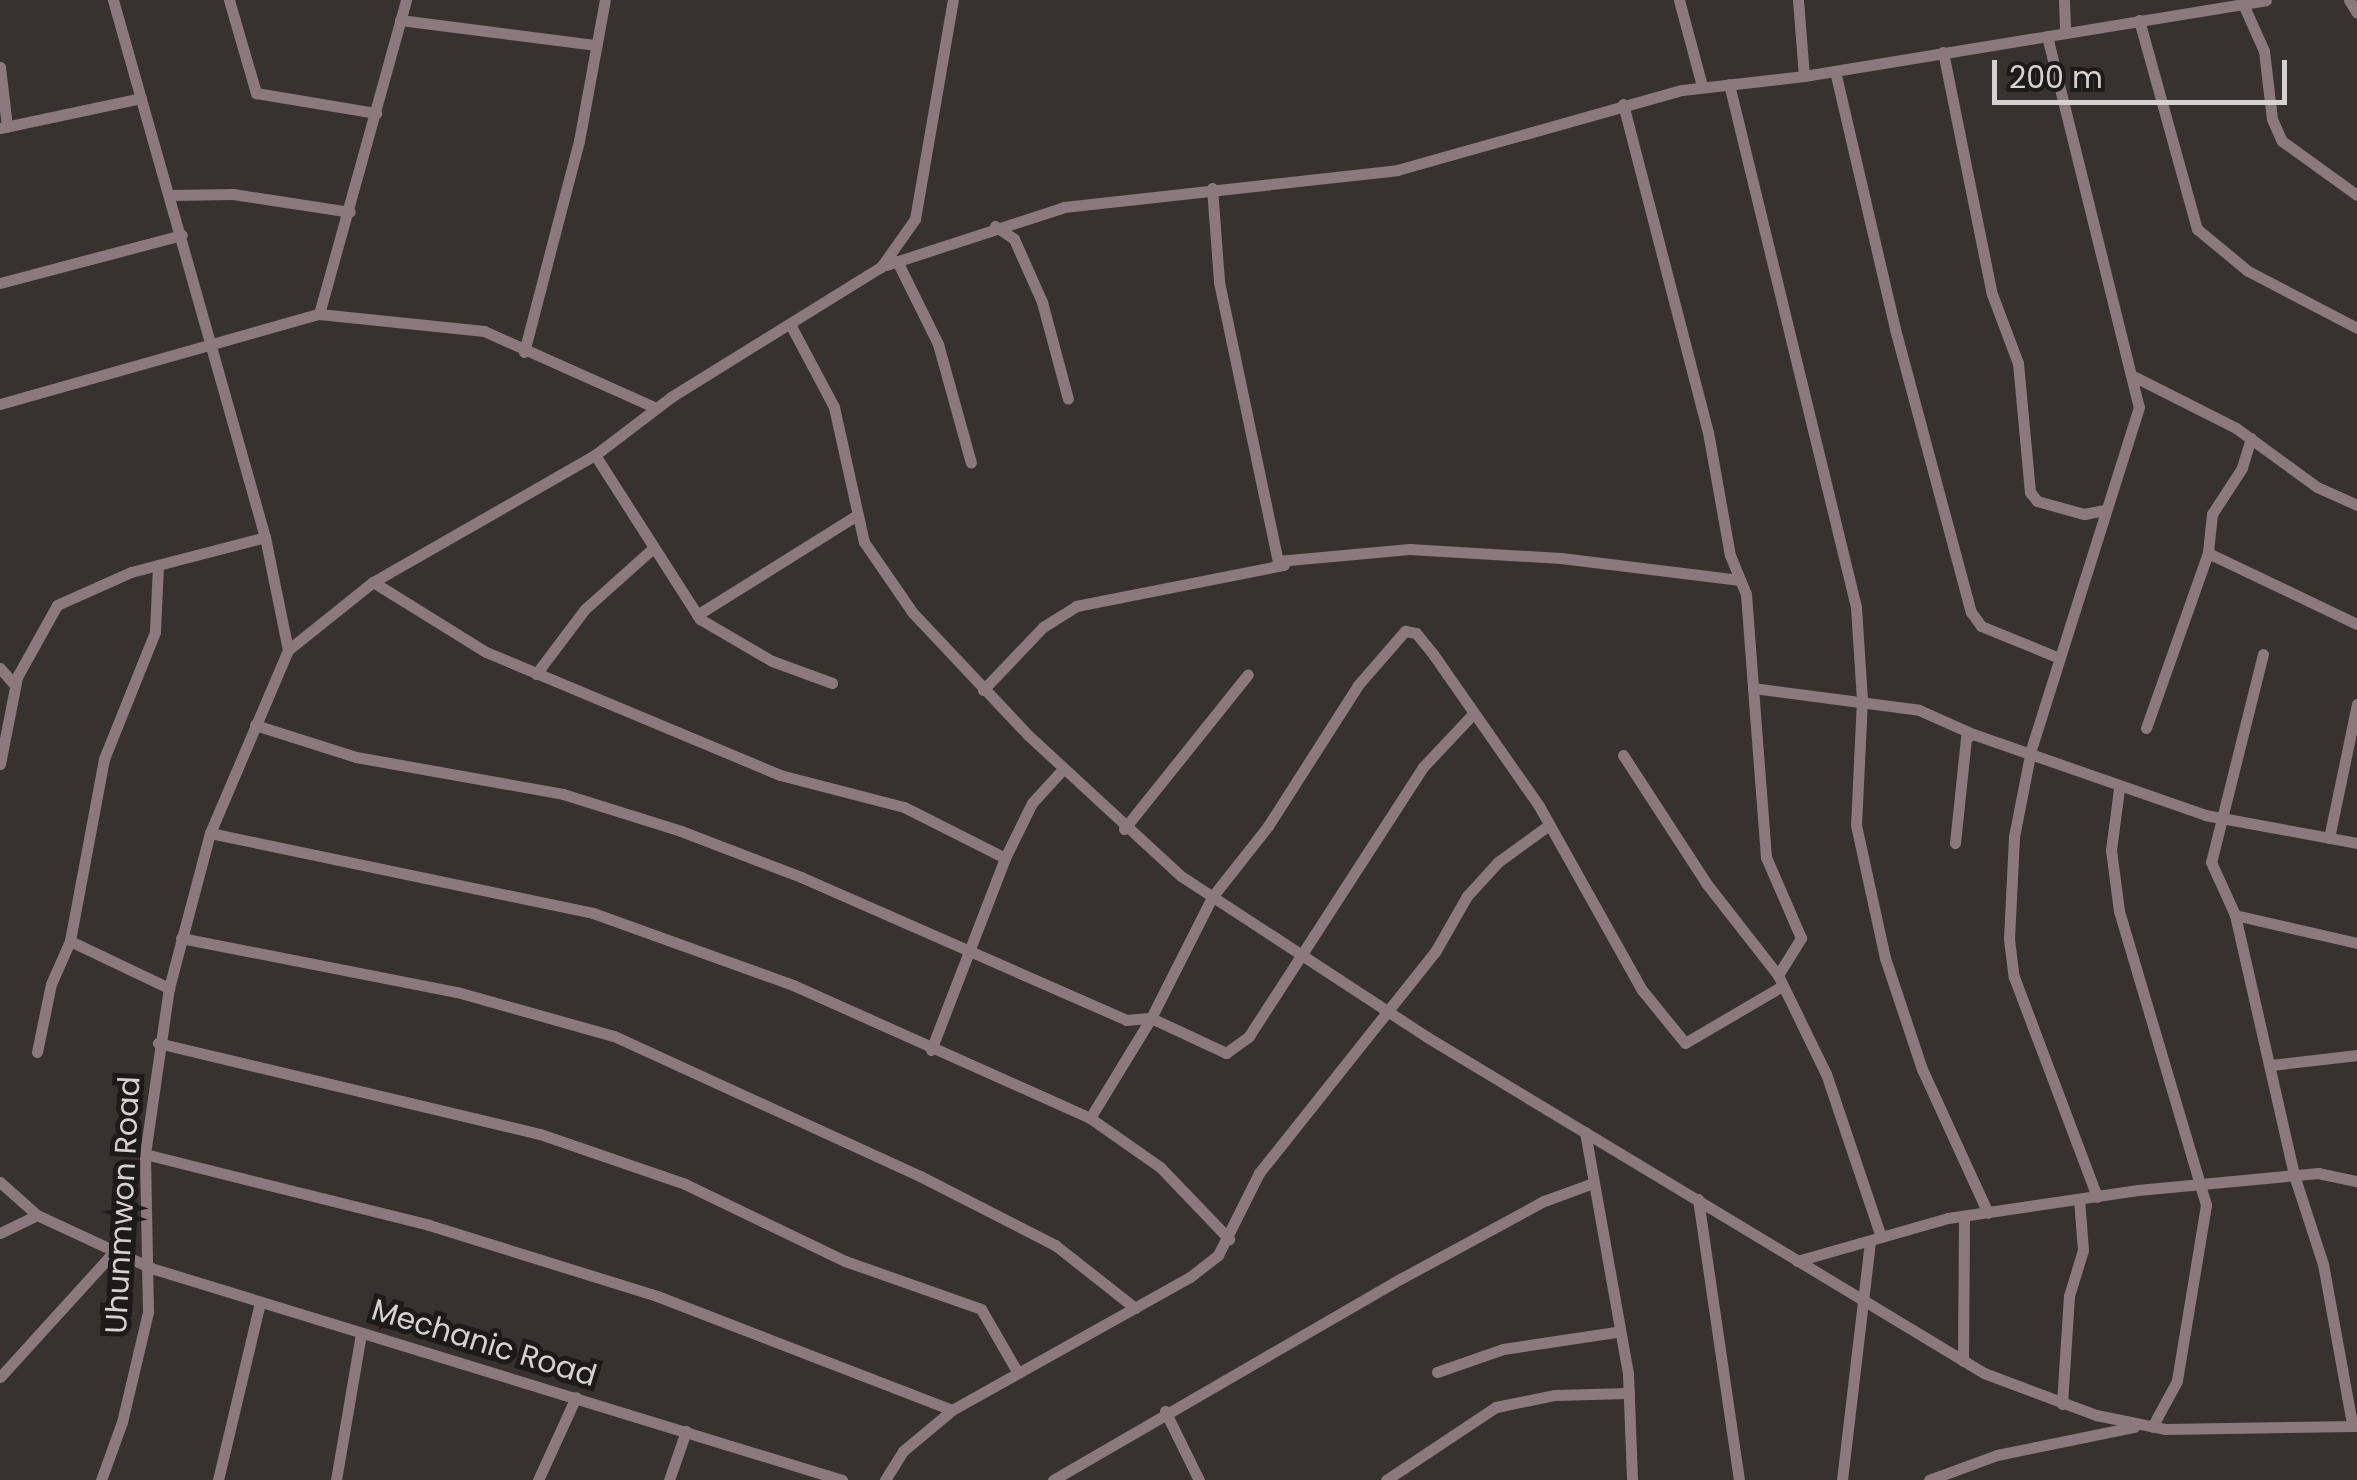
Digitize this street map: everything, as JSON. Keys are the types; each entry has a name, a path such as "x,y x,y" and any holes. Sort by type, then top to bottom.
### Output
{"street":[{"path":"113,0 266,537 288,650 373,582 595,456 656,408 881,267 995,226 1064,206 1397,170 1623,104 1702,86 1804,76 2266,0"},
{"path":"229,0 256,93 376,113"},
{"path":"319,314 406,0"},
{"path":"524,352 605,0"},
{"path":"881,267 915,219 954,0"},
{"path":"1679,0 1702,86"},
{"path":"1798,0 1804,76"},
{"path":"2064,0 2065,33"},
{"path":"2349,0 2357,13"},
{"path":"2244,4 2264,52 2272,118 2282,141 2357,195"},
{"path":"400,20 596,46"},
{"path":"2139,20 2198,230 2248,272 2357,328"},
{"path":"2046,36 2135,377 2138,419 2105,510 2031,750 2014,837 2009,940 2014,977 2097,1196"},
{"path":"1943,52 1992,294 2018,363 2027,485 2037,501 2084,514 2105,510"},
{"path":"0,67 4,127 142,98"},
{"path":"1835,71 1894,330 1971,612 1981,626 2058,657"},
{"path":"1729,84 1856,607 1862,698 1856,825 1885,958 1922,1069 1988,1213"},
{"path":"1090,1118 1152,1018 1212,896 1268,826 1358,684 1405,631 1424,644 1550,825 1642,990 1685,1043 1780,980 1801,938 1766,857 1750,614 1623,104"},
{"path":"1212,188 1219,282 1267,528 1284,565"},
{"path":"170,195 233,194 350,212"},
{"path":"995,226 1019,247 1042,302 1068,399"},
{"path":"0,283 182,235"},
{"path":"897,261 938,344 972,463"},
{"path":"0,404 212,341 319,314 484,332 656,408"},
{"path":"791,326 834,406 864,542 913,613 983,690 1124,829 1212,896 1386,1010 1963,1361 2062,1404 2148,1426"},
{"path":"2135,377 2251,438 2317,487 2357,505"},
{"path":"2146,728 2208,553 2212,514 2242,468 2251,438"},
{"path":"595,456 697,615 772,661 832,683"},
{"path":"697,615 858,515"},
{"path":"0,764 15,684 32,642 57,605 92,585 266,537"},
{"path":"536,674 584,609 652,549"},
{"path":"983,690 1043,627 1076,606 1364,550 1424,550 1740,580"},
{"path":"2208,553 2357,624"},
{"path":"37,1052 51,984 70,941 104,759 156,632 158,565"},
{"path":"373,582 486,652 536,674 780,775 904,807 1005,858"},
{"name":"Uhunmwon Road","path":"101,1480 135,1376 151,1268 145,1154 169,988 210,834 288,650"},
{"path":"1929,1480 1997,1455 2148,1426 2355,1425 2323,1264 2294,1175 2235,915 2211,862 2217,818 2264,654"},
{"path":"0,668 15,684"},
{"path":"1124,829 1248,674"},
{"path":"1753,688 1862,698 1936,714 1974,734 2031,750 2120,789 2217,818 2357,843"},
{"path":"2328,838 2353,748 2357,704"},
{"path":"255,725 356,757 536,788 636,816 801,876 1126,1020 1152,1018 1226,1053 1249,1036 1422,767 1472,714"},
{"path":"1955,843 1966,738 1974,734"},
{"path":"1623,755 1706,883 1780,980 1826,1074 1876,1239 1862,1300 1842,1480"},
{"path":"931,1050 1005,858 1032,803 1063,769"},
{"path":"2120,789 2111,850 2119,911 2206,1204 2191,1317 2170,1404 2148,1426"},
{"path":"885,1480 904,1451 952,1410 1206,1266 1229,1240 1260,1173 1435,952 1467,896 1498,862 1550,825"},
{"path":"210,834 593,913 793,985 1090,1118 1160,1167 1229,1240"},
{"path":"2235,915 2357,943"},
{"path":"181,938 458,992 614,1036 1038,1236 1135,1308"},
{"path":"70,941 169,988"},
{"path":"158,1044 540,1134 685,1184 845,1260 969,1302 993,1322 1018,1373"},
{"path":"2271,1066 2357,1055"},
{"path":"1585,1132 1629,1393 1632,1480"},
{"path":"145,1154 372,1209 656,1296 952,1410"},
{"path":"1797,1261 1964,1216 2097,1196 2294,1175 2357,1181"},
{"name":"Mechanic Road","path":"0,1182 38,1215 112,1254 151,1268 842,1480"},
{"path":"1053,1480 1073,1475 1165,1411 1544,1202 1593,1184"},
{"path":"1698,1199 1739,1480"},
{"path":"2062,1404 2069,1296 2082,1250 2079,1199"},
{"path":"0,1234 38,1215"},
{"path":"1963,1361 1964,1216"},
{"path":"0,1377 112,1254"},
{"path":"218,1480 260,1302"},
{"path":"336,1480 361,1332"},
{"path":"1437,1372 1503,1349 1616,1332"},
{"path":"1386,1480 1496,1408 1554,1395 1629,1393"},
{"path":"538,1480 576,1397"},
{"path":"1165,1411 1199,1480"},
{"path":"668,1480 686,1431"}]}
